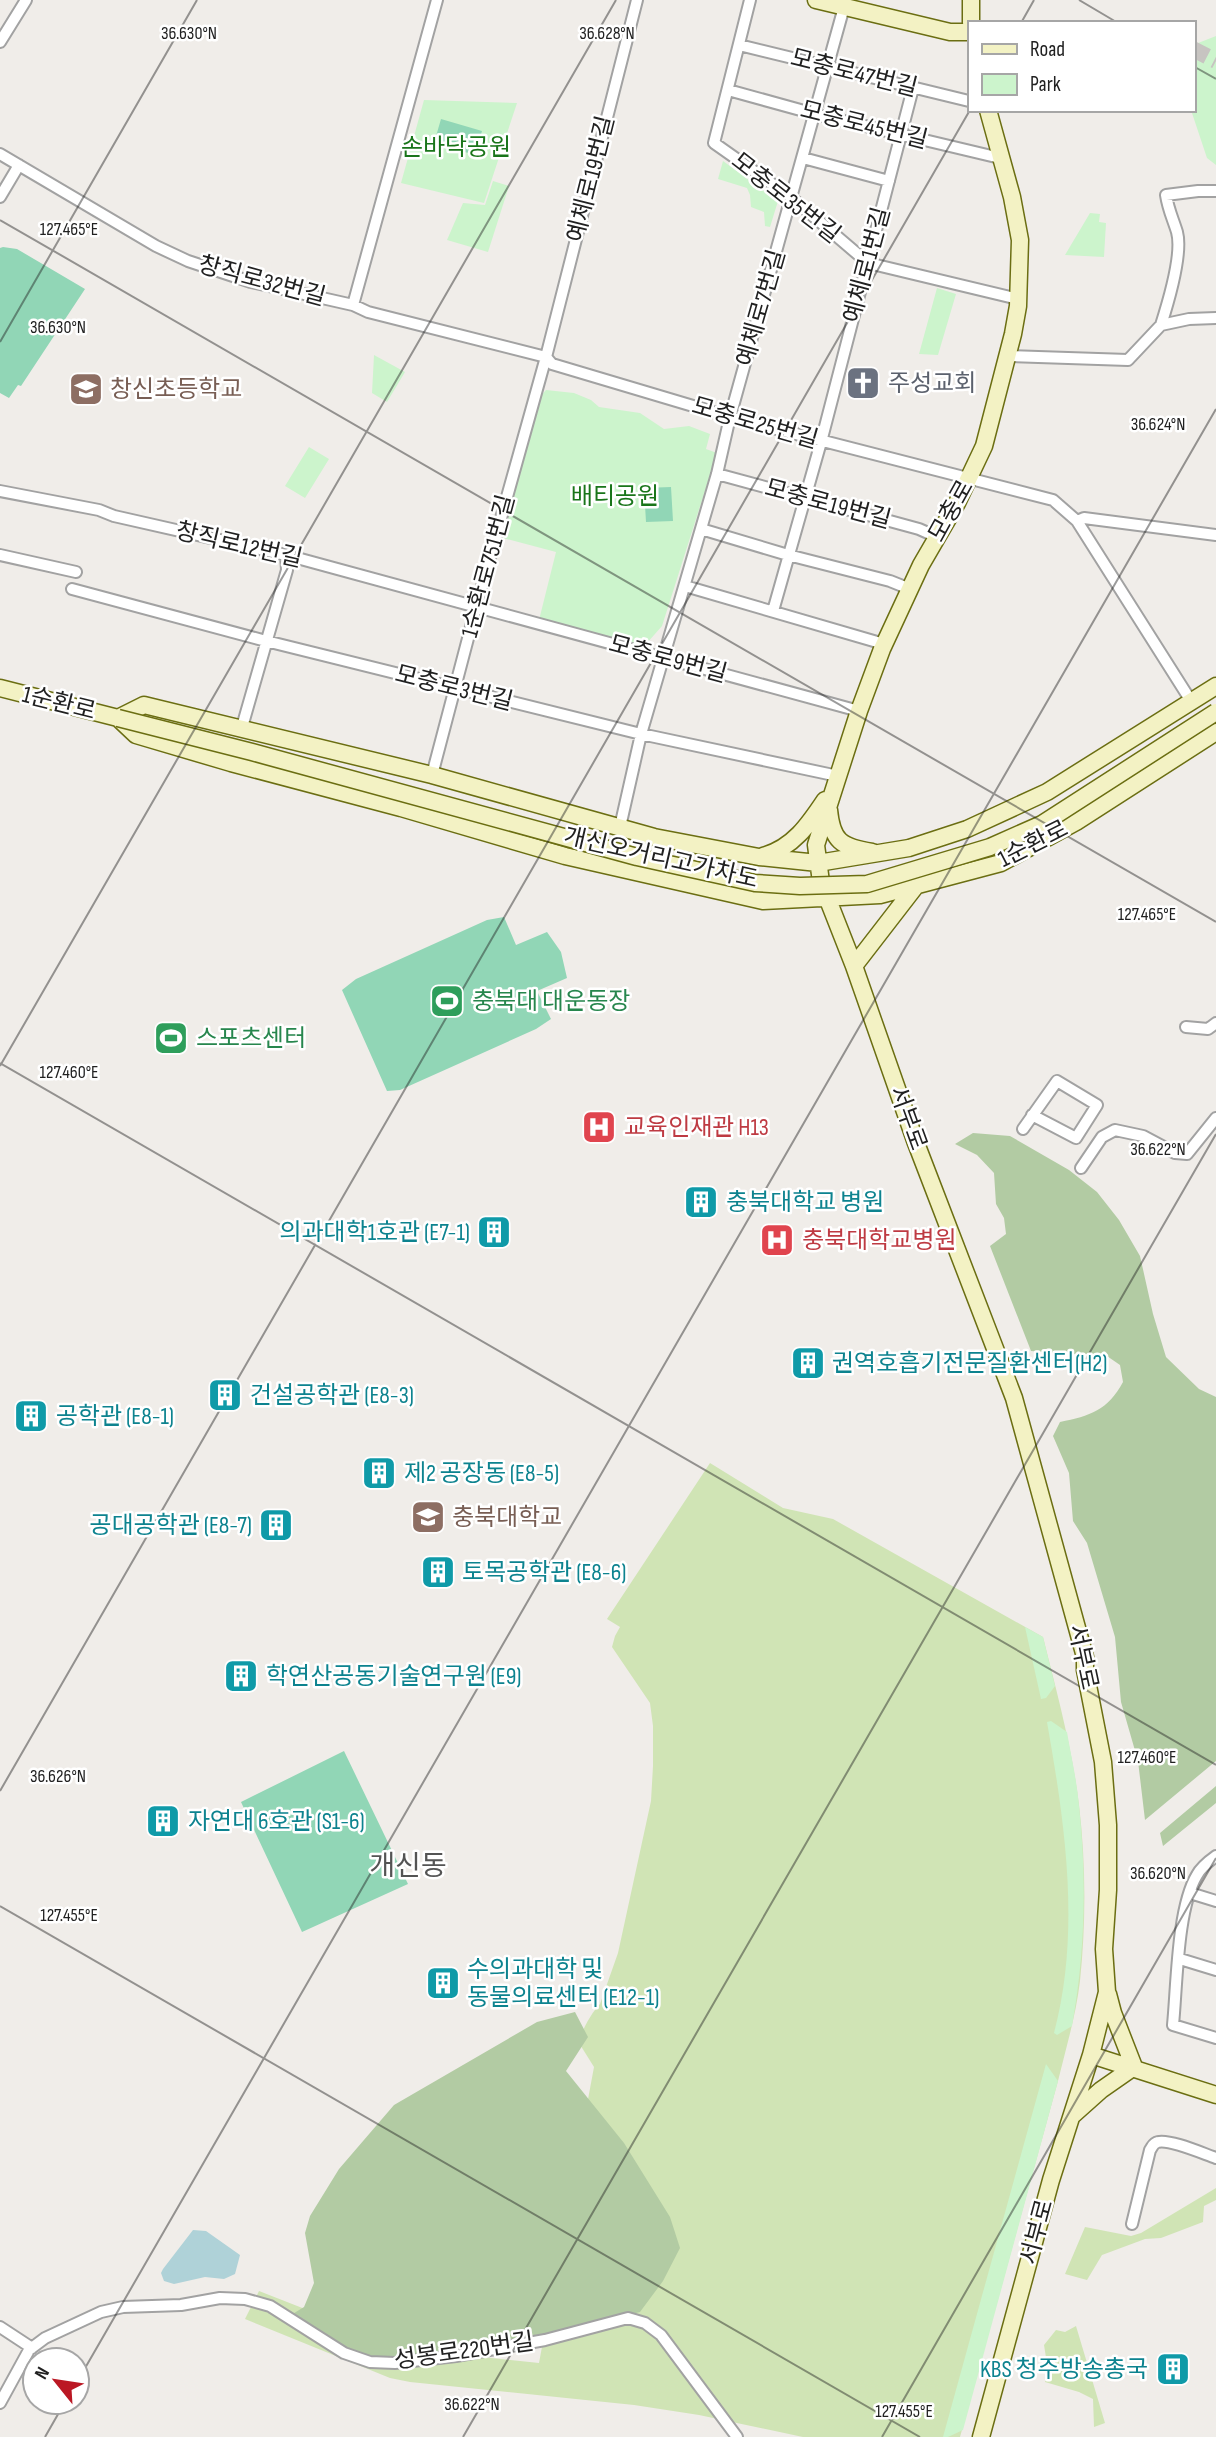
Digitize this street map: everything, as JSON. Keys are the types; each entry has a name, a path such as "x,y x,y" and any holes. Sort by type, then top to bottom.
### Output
{"main road":[{"path":"816,0 950,32 968,32"},
{"path":"971,0 971,21"},
{"name":"모충로","path":"828,899 821,882 816,845 859,710 884,644 910,589 969,480 984,446 1007,356 1018,299 1020,240 1012,197 988,112"},
{"path":"118,719 144,705 432,775 654,837 759,857 818,863 909,848 967,829 1047,792 1216,686"},
{"name":"1순환로","path":"0,688 118,719 136,736 565,856 763,901 880,895 1001,863 1076,822 1216,732"},
{"name":"개신오거리고가차도","path":"118,719 252,752 636,857 755,883 800,886 867,884 990,847 1042,824 1216,712"},
{"path":"759,857 784,848 796,838 809,824 838,776"},
{"path":"828,806 835,838 857,849 881,853"},
{"path":"854,966 915,887"},
{"name":"서부로","path":"828,899 916,1143 1014,1398 1085,1657 1085,1670 1103,1762 1108,1825 1108,1891 1104,1949 1107,1992 1091,2055 1051,2180 981,2437"},
{"path":"1107,1992 1134,2067"},
{"path":"1091,2055 1216,2095"},
{"path":"1073,2115 1101,2090 1134,2067"}],"street":[{"path":"0,42 26,0"},
{"path":"353,304 437,0"},
{"name":"예체로19번길","path":"546,357 637,0"},
{"path":"727,90 750,0"},
{"name":"예체로7번길","path":"730,418 844,7"},
{"name":"모충로47번길","path":"739,44 968,101"},
{"name":"예체로1번길","path":"772,611 821,442 913,88"},
{"name":"모충로45번길","path":"727,90 1000,158"},
{"name":"모충로35번길","path":"727,90 714,143 792,198 868,263 1018,299"},
{"name":"창직로32번길","path":"0,154 156,246 188,261 251,282 353,304 368,312 546,357"},
{"path":"803,158 889,181"},
{"path":"0,197 19,164"},
{"path":"1007,356 1128,360 1161,325 1173,287 1178,234 1168,211 1166,195 1216,191"},
{"path":"1161,325 1189,319 1216,318"},
{"name":"모충로25번길","path":"546,357 552,363 730,418 1053,500 1077,521 1191,701"},
{"name":"1순환로751번길","path":"432,775 546,357"},
{"path":"620,827 641,734 717,474 730,418"},
{"name":"모충로19번길","path":"717,474 805,497 937,537"},
{"name":"창직로12번길","path":"0,491 99,510 114,516 286,555 476,608"},
{"path":"1077,521 1083,517 1216,534"},
{"path":"701,528 910,589"},
{"path":"0,555 76,572"},
{"path":"242,727 287,570 286,555"},
{"path":"685,586 884,644"},
{"name":"모충로3번길","path":"72,589 266,641 641,734 838,776"},
{"name":"모충로9번길","path":"476,608 859,710"},
{"path":"1186,1027 1208,1029 1216,1023"},
{"path":"1023,1129 1032,1115 1057,1081 1097,1105 1076,1138 1032,1115"},
{"path":"1081,1168 1102,1137 1115,1130 1143,1136 1175,1153 1186,1154 1216,1118"},
{"path":"1216,1856 1199,1871 1190,1893 1184,1917 1173,2025 1216,2038"},
{"path":"1190,1893 1216,1901"},
{"path":"1180,1959 1216,1970"},
{"path":"1132,2224 1150,2150 1154,2144 1168,2143 1216,2158"},
{"name":"성봉로220번길","path":"35,2346 45,2338 101,2312 123,2307 181,2305 220,2298 244,2298 270,2306 344,2353 370,2362 395,2363 456,2356 545,2340 628,2318 645,2323 661,2334 737,2437"},
{"path":"0,2326 29,2346"},
{"name":"성봉로220번길","path":"0,2403 21,2363"}],"green space":[{"path":"1216,36 1216,165 1207,158 1192,112 1195,112 1195,44"},
{"name":"손바닥공원","path":"424,100 517,103 484,203 401,183"},
{"path":"441,119 482,131 475,155 434,143"},
{"path":"723,161 778,201 770,227 765,226 764,212 751,207 747,188 718,179"},
{"path":"493,181 509,186 488,252 447,240 463,203 485,205"},
{"path":"1090,213 1100,214 1099,222 1106,223 1104,257 1065,255"},
{"path":"0,248 17,249 85,289 21,386 18,385 9,398 0,393"},
{"path":"937,288 956,294 938,355 919,354"},
{"path":"374,355 405,372 387,402 372,393"},
{"name":"배티공원","path":"546,390 574,393 591,400 599,407 640,413 664,429 689,426 710,434 706,449 717,453 662,626 647,643 635,644 539,620 556,552 499,537 538,399"},
{"path":"309,447 329,459 305,498 285,486"},
{"path":"671,487 673,521 646,522 644,488"},
{"path":"504,917 516,945 547,932 561,952 567,978 537,991 551,1019 536,1029 400,1090 387,1091 342,990 356,979 487,920"},
{"path":"973,1133 1010,1136 1069,1170 1097,1192 1119,1220 1140,1256 1166,1357 1199,1389 1216,1397 1216,1761 1145,1820 1138,1761 1121,1702 1115,1637 1087,1543 1073,1521 1069,1473 1053,1436 1060,1422 1089,1414 1111,1399 1123,1382 1120,1365 1104,1354 1031,1351 990,1246 1006,1234 1004,1218 996,1204 994,1173 977,1155 955,1144"},
{"path":"710,1463 783,1508 833,1519 1043,1637 1068,1742 1079,1805 1084,1893 1080,1981 1058,2081 960,2437 803,2437 699,2415 634,2405 410,2382 390,2378 245,2319 259,2291 407,2349 539,2363 594,2067 579,2043 587,2022 600,2004 618,1953 651,1801 653,1726 650,1703 612,1647 620,1627 607,1619"},
{"path":"1025,1627 1043,1637 1055,1686 1046,1698 1041,1699"},
{"path":"1051,1721 1067,1732 1078,1797 1084,1889 1080,1972 1072,2026 1057,2035 1054,2033 1067,1956 1068,1917 1064,1838 1047,1722"},
{"path":"344,1751 408,1884 302,1932 241,1802"},
{"path":"1216,1786 1216,1803 1163,1846 1160,1833"},
{"path":"575,2012 588,2037 566,2071 624,2143 670,2217 680,2248 663,2281 640,2312 509,2346 381,2362 329,2344 291,2315 304,2307 314,2283 305,2233 310,2216 339,2169 394,2105 537,2022"},
{"path":"1046,2064 1058,2081 963,2430 943,2437"},
{"path":"1216,2188 1216,2200 1204,2206 1203,2222 1161,2238 1145,2239 1102,2255 1087,2280 1065,2274 1085,2227 1131,2236 1141,2233"},
{"path":"1076,2326 1105,2423 1094,2427 1093,2399 1045,2382 1048,2370 1044,2345 1056,2330 1065,2332"}],"water":[{"path":"193,2230 206,2231 240,2255 235,2274 224,2279 205,2277 174,2284 164,2281 161,2273 163,2269"}],"tunnel":[{"path":"1195,50 1216,61"}],"place":[{"name":"주성교회","path":"863,383"},
{"name":"창신초등학교","path":"86,389"},
{"name":"충북대 대운동장","path":"447,1001"},
{"name":"스포츠센터","path":"171,1038"},
{"name":"교육인재관 H13","path":"599,1127"},
{"name":"충북대학교 병원","path":"701,1202"},
{"name":"의과대학1호관 (E7-1)","path":"494,1232"},
{"name":"충북대학교병원","path":"777,1240"},
{"name":"권역호흡기전문질환센터(H2)","path":"808,1363"},
{"name":"건설공학관 (E8-3)","path":"225,1395"},
{"name":"공학관 (E8-1)","path":"31,1416"},
{"name":"제2 공장동 (E8-5)","path":"379,1473"},
{"name":"충북대학교","path":"428,1517"},
{"name":"공대공학관 (E8-7)","path":"276,1525"},
{"name":"토목공학관 (E8-6)","path":"438,1572"},
{"name":"학연산공동기술연구원 (E9)","path":"241,1676"},
{"name":"자연대 6호관 (S1-6)","path":"163,1821"},
{"name":"수의과대학 및 동물의료센터 (E12-1)","path":"443,1983"},
{"name":"KBS 청주방송총국","path":"1173,2369"}],"district":[{"name":"개신동","path":"408,1866"}]}
